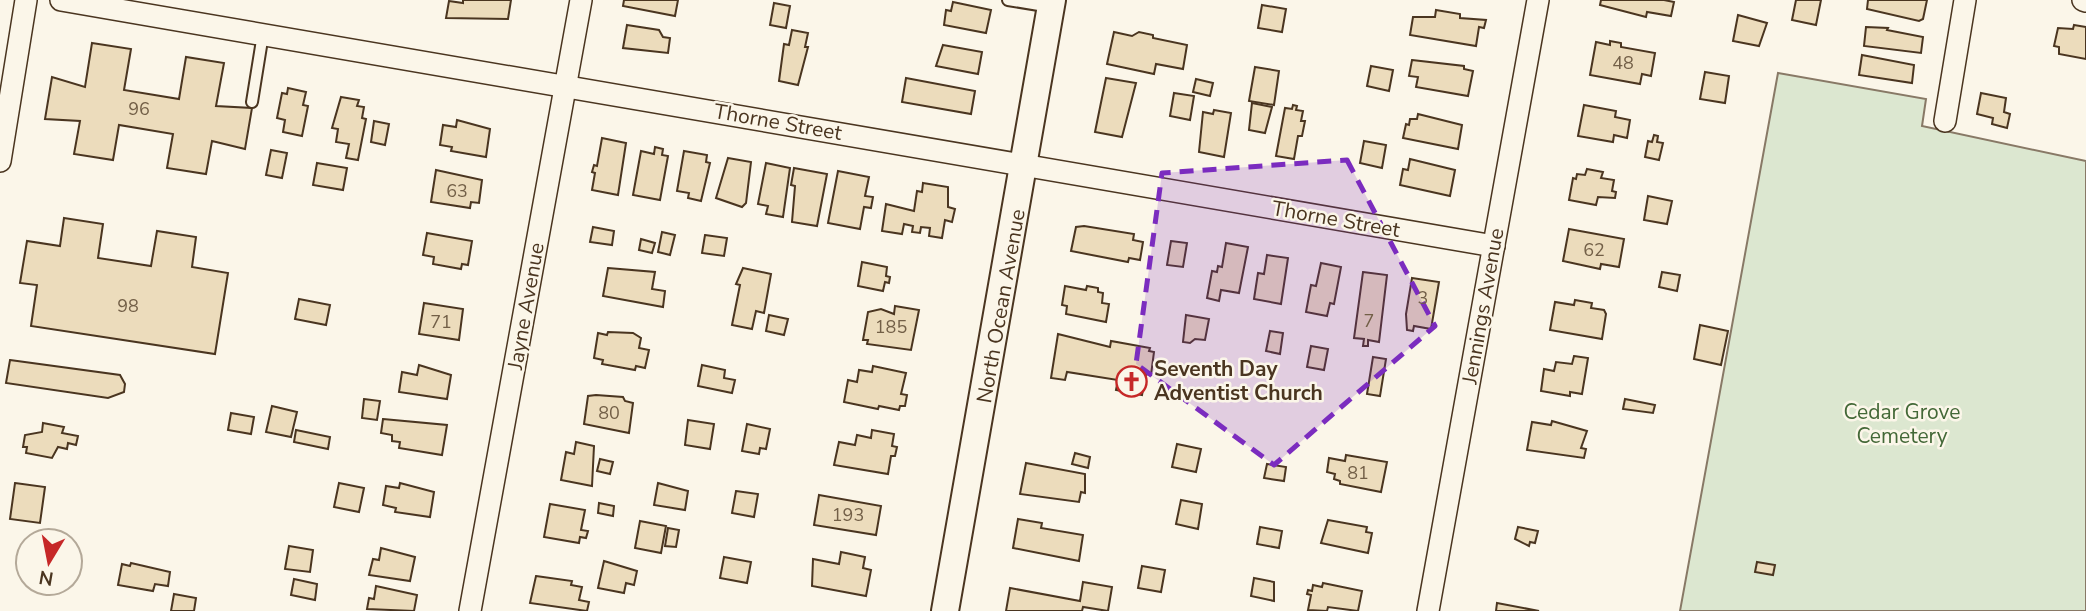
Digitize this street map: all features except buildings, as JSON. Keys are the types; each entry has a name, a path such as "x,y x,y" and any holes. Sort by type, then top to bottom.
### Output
{"street":[{"path":"0,161 26,0"},
{"name":"Thorne Street","path":"61,0 1494,246"},
{"name":"Jayne Avenue","path":"470,611 581,0"},
{"name":"Jennings Avenue","path":"1428,611 1538,0"},
{"path":"1945,121 1965,0"},
{"name":"North Ocean Avenue","path":"945,611 1052,4"}],"lane":[{"path":"1008,0 1052,4"},
{"path":"252,102 263,34"}],"highlighted area":[{"path":"1347,160 1435,326 1274,465 1136,364 1162,173"}],"green space":[{"name":"Cedar Grove Cemetery","path":"1778,73 1926,99 1922,126 2086,161 2086,611 1680,611"}],"place":[{"name":"Seventh Day Adventist Church","path":"1131,381"}]}
